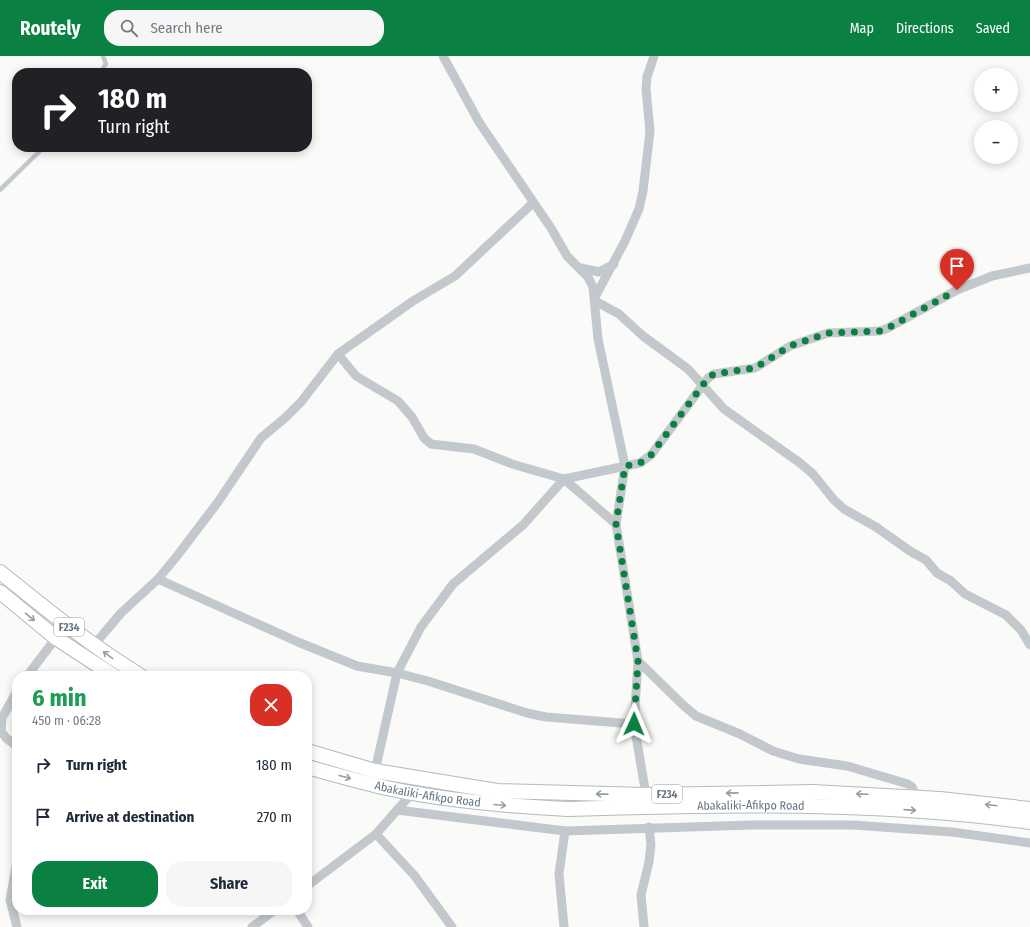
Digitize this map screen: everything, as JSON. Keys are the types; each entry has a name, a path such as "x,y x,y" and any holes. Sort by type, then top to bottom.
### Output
{"main road":[{"name":"F234","path":"0,572 94,645 133,671"},
{"name":"F234","path":"0,592 56,638 106,671"},
{"name":"F234","path":"312,752 375,770 497,791 646,795 813,792 917,797 1030,809"},
{"name":"Abakaliki-Afikpo Road","path":"312,768 387,788 486,804 568,810 802,805 913,810 1030,822"}],"street":[{"path":"443,56 479,122 551,228 567,256 588,277 593,287 598,339 625,466 616,524 638,661 634,724 646,795"},
{"path":"595,299 636,217 643,191 650,131 646,89 647,77 654,56"},
{"path":"94,645 121,613 158,579 218,502 261,438 301,402 338,354 414,301 455,276 533,203"},
{"path":"580,268 599,272 614,263"},
{"path":"375,770 397,673 421,627 453,584 523,525 564,479 640,463 651,455 703,385 714,374 755,368 779,352 810,338 828,333 880,331 957,290 992,276 1030,268"},
{"path":"595,299 619,314 643,336 688,369 724,408 736,418 813,474 834,500 844,509 876,527 910,551 926,560 937,573 951,581 965,594 1006,615 1011,622 1021,630 1030,645"},
{"path":"338,354 356,376 398,401 412,418 424,438 431,444 474,449 512,464 564,479 616,524"},
{"path":"158,579 340,660 373,670 397,673 527,713 546,717 634,724"},
{"path":"31,671 56,638"},
{"path":"638,661 696,716 740,734 772,751 787,756 840,765 908,784 912,786 917,797"},
{"path":"12,700 2,718 1,731 6,738 12,742"},
{"path":"312,882 376,834 413,792"},
{"path":"397,810 565,831 650,827 853,825 952,832 1030,843"},
{"path":"644,927 641,895 649,862 651,845 650,827"},
{"path":"564,927 560,874 565,831"},
{"path":"376,834 414,875 452,927"},
{"path":"12,889 10,900 12,908"},
{"path":"14,915 17,927"},
{"path":"252,927 268,915"},
{"path":"300,915 308,927"}],"lane":[{"path":"103,56 106,64 103,68"},
{"path":"0,190 39,152"}],"route":[{"path":"634,724 638,661 619,551 616,524 625,466 640,463 651,455 708,378 714,374 746,371 755,368 790,346 828,333 880,331 906,319 957,290"}]}
